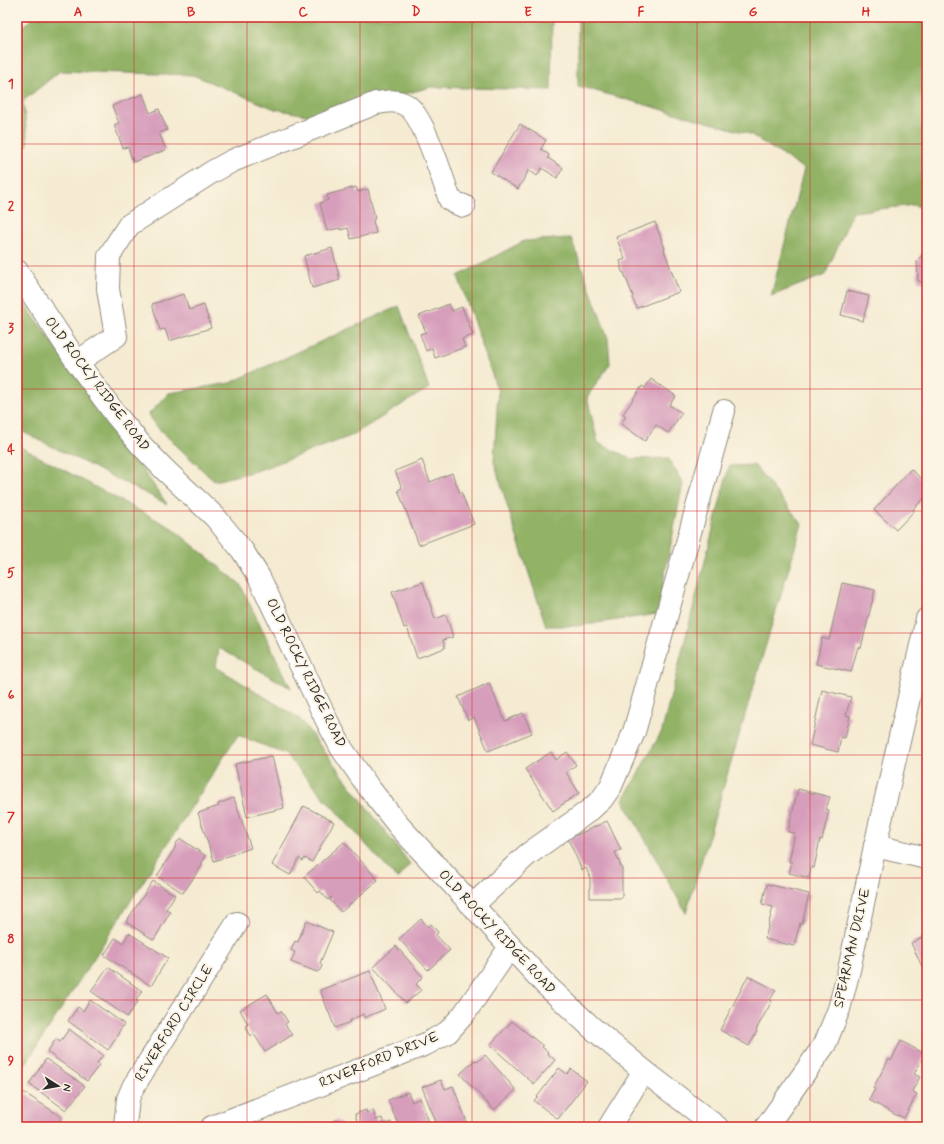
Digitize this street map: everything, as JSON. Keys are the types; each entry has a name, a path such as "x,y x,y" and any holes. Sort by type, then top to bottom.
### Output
{"street":[{"path":"77,362 116,336 108,289 109,256 129,225 212,172 232,161 368,106 376,103 394,101 407,105 416,116 424,130 450,200 464,206"},
{"name":"OLD ROCKY RIDGE ROAD","path":"17,272 77,362 116,415 141,445 164,469 210,512 242,550 258,576 327,721 342,749 369,788 399,826 546,985 591,1027 644,1071 718,1127"},
{"path":"472,906 527,855 590,810 602,799 611,786 634,732 724,411"},
{"name":"SPEARMAN DRIVE","path":"766,1127 825,1044 839,1009 927,619"},
{"path":"875,846 927,858"},
{"name":"RIVERFORD CIRCLE","path":"126,1127 128,1099 133,1087 237,923"},
{"name":"RIVERFORD DRIVE","path":"212,1127 426,1044 448,1032 464,1014 510,947"},
{"path":"609,1127 644,1071"}],"green space":[{"path":"33,17 552,17 551,90 431,87 317,117 275,109 193,75 60,71 23,101 28,145 19,154 17,154 17,28 22,28"},
{"path":"578,17 927,17 927,209 914,205 853,212 825,275 771,296 804,169 750,134 578,86"},
{"path":"571,238 608,338 610,364 587,397 598,443 632,459 668,458 683,483 657,614 577,626 546,626 494,462 498,392 458,276 524,241"},
{"path":"17,293 167,504 17,429"},
{"path":"399,306 429,388 351,436 256,471 214,481 155,425 149,414 169,393 230,383"},
{"path":"17,445 172,528 240,584 291,688 219,648 216,667 299,718 410,864 397,879 285,754 238,735 17,1077"},
{"path":"754,465 802,524 686,913 623,800 662,731 729,466"}],"building":[{"path":"143,94 150,113 159,109 167,130 159,133 166,150 133,162 128,147 123,148 114,125 119,123 112,106"},
{"path":"520,124 546,140 541,149 549,155 548,158 563,168 557,178 542,168 537,176 529,170 518,189 491,172"},
{"path":"356,187 358,192 368,189 375,218 373,221 376,233 351,239 348,228 327,231 320,203 328,200 327,195"},
{"path":"655,222 679,292 637,308 632,298 633,296 624,273 622,272 620,261 625,259 616,237"},
{"path":"927,246 927,284 918,281 917,262"},
{"path":"332,248 340,280 312,288 304,256"},
{"path":"847,291 869,296 863,321 841,315"},
{"path":"184,294 189,310 204,305 211,328 169,341 165,329 160,330 152,304"},
{"path":"449,304 452,311 462,307 473,335 462,339 465,347 435,358 432,348 426,351 420,334 426,332 419,316"},
{"path":"651,379 676,396 669,405 682,413 668,433 656,425 645,441 621,424 626,416 623,414 642,386 645,388"},
{"path":"422,460 430,482 452,473 474,524 419,545 398,490 402,488 395,471"},
{"path":"911,469 927,484 927,496 913,509 914,511 896,530 874,510"},
{"path":"423,582 435,619 446,615 453,637 443,640 445,648 417,658 407,627 404,628 392,592"},
{"path":"842,583 875,590 861,648 858,647 851,672 816,664 822,638 829,640"},
{"path":"489,683 505,721 523,713 532,733 488,751 474,717 468,720 458,697"},
{"path":"822,690 851,697 846,715 850,716 845,738 841,737 838,752 810,745"},
{"path":"551,752 556,760 567,752 576,765 566,772 579,793 553,811 525,769"},
{"path":"272,756 284,808 247,817 235,764"},
{"path":"798,789 830,797 826,809 829,810 822,840 820,839 814,868 811,867 809,878 789,873 792,862 789,862 795,833 788,832"},
{"path":"234,798 251,848 214,861 198,813 219,806 218,804"},
{"path":"304,806 334,822 312,862 305,858 303,861 299,858 290,875 272,865"},
{"path":"607,821 621,850 615,852 622,869 622,898 590,898 590,877 586,868 582,870 568,839"},
{"path":"181,839 206,856 201,864 203,864 183,893 157,876 175,848 177,842"},
{"path":"344,842 378,880 341,912 330,900 332,898 331,897 328,900 320,891 318,893 304,877"},
{"path":"153,881 175,895 166,909 170,912 154,940 126,922"},
{"path":"767,884 809,894 802,924 800,923 794,946 765,939 773,907 762,904"},
{"path":"421,919 428,927 431,924 438,932 436,935 450,950 428,970 399,939"},
{"path":"306,921 333,932 320,963 322,966 317,972 291,962 295,952 291,950 295,941 298,942"},
{"path":"129,933 168,958 151,986 104,955 115,938 123,943"},
{"path":"927,935 927,977 911,943"},
{"path":"396,946 423,977 416,984 421,990 406,1003 373,967"},
{"path":"108,967 142,991 136,1000 138,1001 127,1017 91,991"},
{"path":"370,971 385,1009 364,1018 363,1014 349,1021 350,1022 335,1028 320,990"},
{"path":"748,976 776,990 749,1046 720,1030"},
{"path":"267,994 278,1013 281,1011 288,1022 285,1024 292,1035 265,1052 254,1034 251,1036 245,1026 248,1024 240,1010"},
{"path":"90,1000 124,1024 108,1050 68,1021 78,1007 83,1011"},
{"path":"512,1021 543,1046 542,1047 548,1052 547,1053 555,1060 534,1084 490,1045"},
{"path":"69,1029 103,1055 97,1063 99,1065 87,1081 47,1052 56,1039 60,1042"},
{"path":"901,1041 925,1054 914,1074 920,1077 912,1091 917,1094 904,1118 869,1100 875,1089 873,1088 889,1059 891,1061"},
{"path":"485,1055 516,1090 494,1110 460,1074 475,1060 477,1062"},
{"path":"46,1059 85,1086 66,1110 29,1084"},
{"path":"559,1068 567,1074 571,1069 587,1081 558,1119 534,1101"},
{"path":"441,1080 445,1089 453,1086 467,1122 455,1127 438,1127 422,1087"},
{"path":"23,1092 62,1117 56,1127 17,1126 17,1102"},
{"path":"408,1092 412,1102 420,1098 431,1127 399,1127 388,1100"},
{"path":"366,1110 367,1113 373,1110 376,1120 382,1118 384,1124 391,1122 393,1127 359,1127 355,1114"},
{"path":"337,1120 338,1123 340,1122 342,1127 320,1127"}]}
